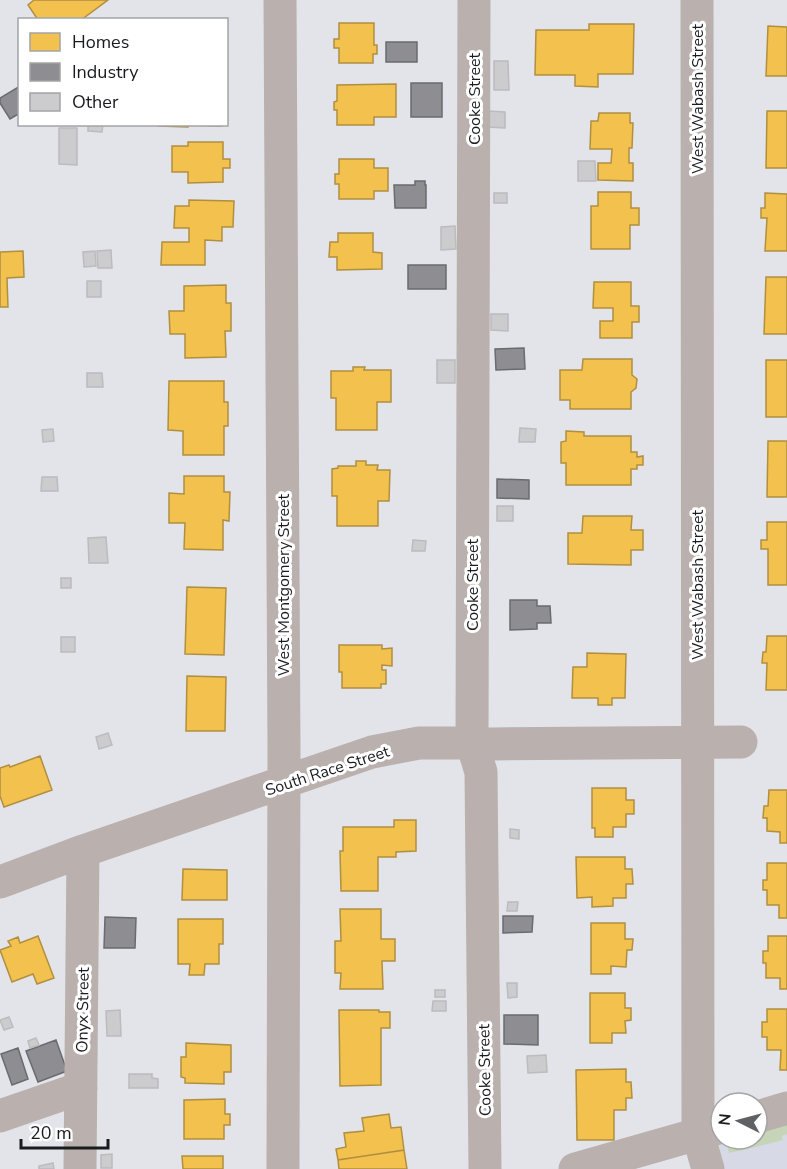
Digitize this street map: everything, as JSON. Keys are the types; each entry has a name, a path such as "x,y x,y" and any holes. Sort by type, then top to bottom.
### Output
{"street":[{"name":"West Montgomery Street","path":"280,0 284,783 283,1169"},
{"name":"Cooke Street","path":"474,0 472,742 481,772 485,1169"},
{"name":"West Wabash Street","path":"697,0 697,742 709,1100"},
{"name":"South Race Street","path":"0,882 83,851 372,752 419,743 741,742"},
{"name":"Onyx Street","path":"80,1169 83,851"},
{"path":"0,1116 81,1088"},
{"path":"769,1113 787,1108"},
{"path":"575,1169 709,1130"},
{"name":"West Wabash Street","path":"708,1169 709,1150"}],"shaded area":[{"path":"787,1118 787,1169 722,1169 717,1151 769,1151 769,1131"}],"green space":[{"path":"787,1118 787,1134 782,1136 783,1140 769,1144 769,1123"}],"building: Homes":[{"path":"34,0 108,0 84,18 37,18 28,5"},
{"path":"339,23 374,23 374,45 377,45 377,54 373,54 373,63 339,63 339,48 334,48 334,39 339,39"},
{"path":"589,24 634,24 633,74 598,74 598,87 575,86 575,75 535,75 536,30 589,30"},
{"path":"768,26 787,27 787,76 766,76"},
{"path":"396,84 396,117 374,117 374,125 337,125 337,110 334,110 334,102 337,101 337,85"},
{"path":"767,111 787,111 787,168 766,168"},
{"path":"599,113 630,113 630,123 633,123 629,163 633,163 633,181 598,180 598,163 611,163 612,149 590,149 591,121 598,121"},
{"path":"188,142 223,142 223,159 230,159 230,168 223,168 223,182 188,183 188,172 172,172 172,146 188,146"},
{"path":"339,159 374,159 374,168 388,168 388,191 374,191 374,199 339,199 339,184 335,184 335,174 339,174"},
{"path":"598,192 631,192 631,208 639,208 639,225 630,225 630,249 591,249 591,206 598,206"},
{"path":"765,193 787,194 787,251 765,251 767,218 761,218 761,208 765,208"},
{"path":"189,200 234,201 233,227 222,227 222,241 205,240 205,265 161,265 162,242 189,242 189,228 174,228 175,206 189,206"},
{"path":"338,233 373,233 373,252 382,253 382,269 337,270 337,257 329,257 330,242 338,242"},
{"path":"23,251 24,277 7,278 8,307 0,307 0,252"},
{"path":"766,277 787,277 787,334 764,334"},
{"path":"594,282 631,282 631,306 639,306 639,322 632,322 632,338 600,338 600,321 613,321 613,308 593,308"},
{"path":"226,285 226,303 231,303 231,331 225,331 226,357 185,358 185,334 170,334 169,311 184,311 184,286"},
{"path":"583,359 632,359 632,375 637,379 636,388 631,392 631,409 570,409 570,400 560,400 560,370 582,370"},
{"path":"766,360 787,360 787,417 766,417"},
{"path":"353,367 365,367 364,370 391,370 391,402 377,402 377,430 336,430 336,398 331,398 331,371 353,371"},
{"path":"169,381 224,381 224,402 228,402 228,426 224,426 224,455 183,455 183,431 168,430"},
{"path":"566,431 584,432 584,436 631,436 631,452 637,452 637,457 643,456 643,465 637,465 637,469 631,469 631,485 566,485 566,463 561,463 561,442 566,441"},
{"path":"768,441 787,441 787,497 767,497"},
{"path":"356,461 366,461 366,465 378,465 377,470 390,470 389,501 378,501 378,526 337,526 337,496 332,496 332,469 338,466 356,466"},
{"path":"184,476 224,476 224,492 230,492 229,521 223,520 223,550 184,549 185,523 169,523 169,493 184,494"},
{"path":"583,516 632,516 631,530 643,530 643,550 631,550 631,565 568,564 568,533 582,533"},
{"path":"767,522 787,522 787,585 768,585 768,549 761,549 761,540 767,540"},
{"path":"187,587 226,588 224,655 185,654"},
{"path":"767,636 787,636 787,690 766,690 767,663 762,663 763,652 766,652"},
{"path":"339,645 382,645 382,649 392,648 392,666 382,665 382,670 386,670 386,684 381,684 381,688 342,688 342,672 339,672"},
{"path":"587,653 626,654 625,698 612,698 612,705 598,705 598,698 572,698 573,667 587,667"},
{"path":"187,676 226,677 225,731 186,731"},
{"path":"40,756 52,790 4,807 0,796 0,768 9,765 10,767"},
{"path":"592,788 626,788 626,800 634,800 634,814 626,814 626,827 613,827 613,837 595,837 595,828 592,828"},
{"path":"769,790 787,790 787,843 780,843 780,832 767,831 767,818 763,818 764,806 768,806"},
{"path":"394,820 416,820 416,851 396,852 396,857 378,857 378,891 341,891 340,851 343,851 343,827 394,827"},
{"path":"576,857 625,857 625,869 632,869 633,884 626,884 626,898 613,898 613,906 592,907 592,897 577,898"},
{"path":"767,863 787,863 787,918 779,918 779,905 767,905 767,890 763,890 763,880 767,880"},
{"path":"183,869 227,870 227,900 182,900"},
{"path":"340,909 381,909 381,939 395,939 395,961 382,961 383,989 340,989 341,973 335,973 335,941 341,941"},
{"path":"178,919 223,919 223,944 219,944 219,964 205,964 204,975 189,975 190,964 178,964"},
{"path":"591,923 625,923 625,939 633,939 632,950 627,950 626,967 611,966 611,974 591,974"},
{"path":"38,936 54,978 37,984 33,974 12,982 0,950 11,946 8,941 18,937 20,943"},
{"path":"768,936 787,936 787,989 780,989 780,978 766,978 763,951 768,951"},
{"path":"590,993 625,993 625,1008 631,1008 631,1020 625,1021 626,1033 612,1033 612,1043 590,1043"},
{"path":"767,1009 787,1009 787,1070 780,1070 781,1050 767,1050 767,1037 762,1037 762,1022 767,1022"},
{"path":"339,1010 390,1012 390,1028 381,1028 381,1085 340,1086"},
{"path":"186,1043 231,1045 231,1072 224,1072 224,1084 185,1083 185,1078 181,1077 181,1057 186,1057"},
{"path":"626,1069 626,1082 631,1082 632,1098 626,1098 626,1110 614,1110 614,1140 577,1140 576,1070"},
{"path":"225,1099 225,1114 230,1114 230,1125 224,1125 224,1139 184,1139 184,1100"},
{"path":"389,1114 391,1128 401,1127 404,1150 338,1160 336,1149 346,1147 344,1133 364,1131 362,1118"},
{"path":"404,1150 407,1169 339,1169 338,1160"},
{"path":"182,1156 223,1156 223,1169 183,1169"}],"building: Industry":[{"path":"386,42 417,42 417,62 386,62"},
{"path":"411,83 442,83 442,117 411,117"},
{"path":"18,87 18,114 10,119 0,103 0,98"},
{"path":"415,181 425,181 426,208 395,208 394,185 415,185"},
{"path":"408,265 446,265 446,289 408,289"},
{"path":"524,348 525,369 496,370 495,349"},
{"path":"497,479 529,480 529,499 497,498"},
{"path":"510,600 537,600 537,606 550,606 551,623 537,623 537,629 510,630"},
{"path":"503,916 533,916 532,932 503,933"},
{"path":"105,917 136,918 135,948 104,948"},
{"path":"504,1015 538,1015 538,1045 504,1044"},
{"path":"56,1040 67,1071 38,1082 26,1051"},
{"path":"18,1048 28,1079 12,1085 1,1054"}],"building: Other":[{"path":"494,61 508,61 509,90 494,90"},
{"path":"488,111 505,112 505,128 487,127"},
{"path":"88,126 103,126 102,132 88,131"},
{"path":"59,128 77,128 77,165 59,164"},
{"path":"578,161 595,161 596,181 578,181"},
{"path":"494,193 507,193 507,203 494,203"},
{"path":"455,226 456,249 441,250 441,227"},
{"path":"111,250 112,268 98,268 97,251"},
{"path":"95,251 96,266 84,267 83,252"},
{"path":"87,281 101,281 101,297 87,297"},
{"path":"491,314 508,314 508,331 491,330"},
{"path":"437,360 455,360 455,383 437,383"},
{"path":"87,373 102,373 103,387 87,387"},
{"path":"520,428 536,429 535,442 519,442"},
{"path":"53,429 54,441 43,442 42,430"},
{"path":"42,477 57,477 58,491 41,491"},
{"path":"497,506 513,506 513,521 497,521"},
{"path":"106,537 108,563 89,563 88,538"},
{"path":"413,540 426,541 425,551 412,551"},
{"path":"61,578 71,578 71,588 61,588"},
{"path":"61,637 75,637 75,652 61,652"},
{"path":"108,733 112,745 99,749 96,737"},
{"path":"510,829 519,830 519,839 510,838"},
{"path":"508,902 518,902 517,911 507,911"},
{"path":"507,983 517,983 517,997 508,998"},
{"path":"435,990 445,990 445,997 435,997"},
{"path":"433,1001 446,1001 446,1011 432,1011"},
{"path":"120,1010 121,1036 107,1036 106,1011"},
{"path":"9,1017 13,1027 4,1030 0,1020"},
{"path":"36,1038 39,1045 30,1048 28,1041"},
{"path":"546,1055 547,1072 528,1073 527,1056"},
{"path":"129,1074 152,1074 152,1078 158,1079 158,1088 129,1088"},
{"path":"112,1154 112,1168 101,1168 101,1155"},
{"path":"53,1163 54,1169 39,1169 39,1166"}]}
